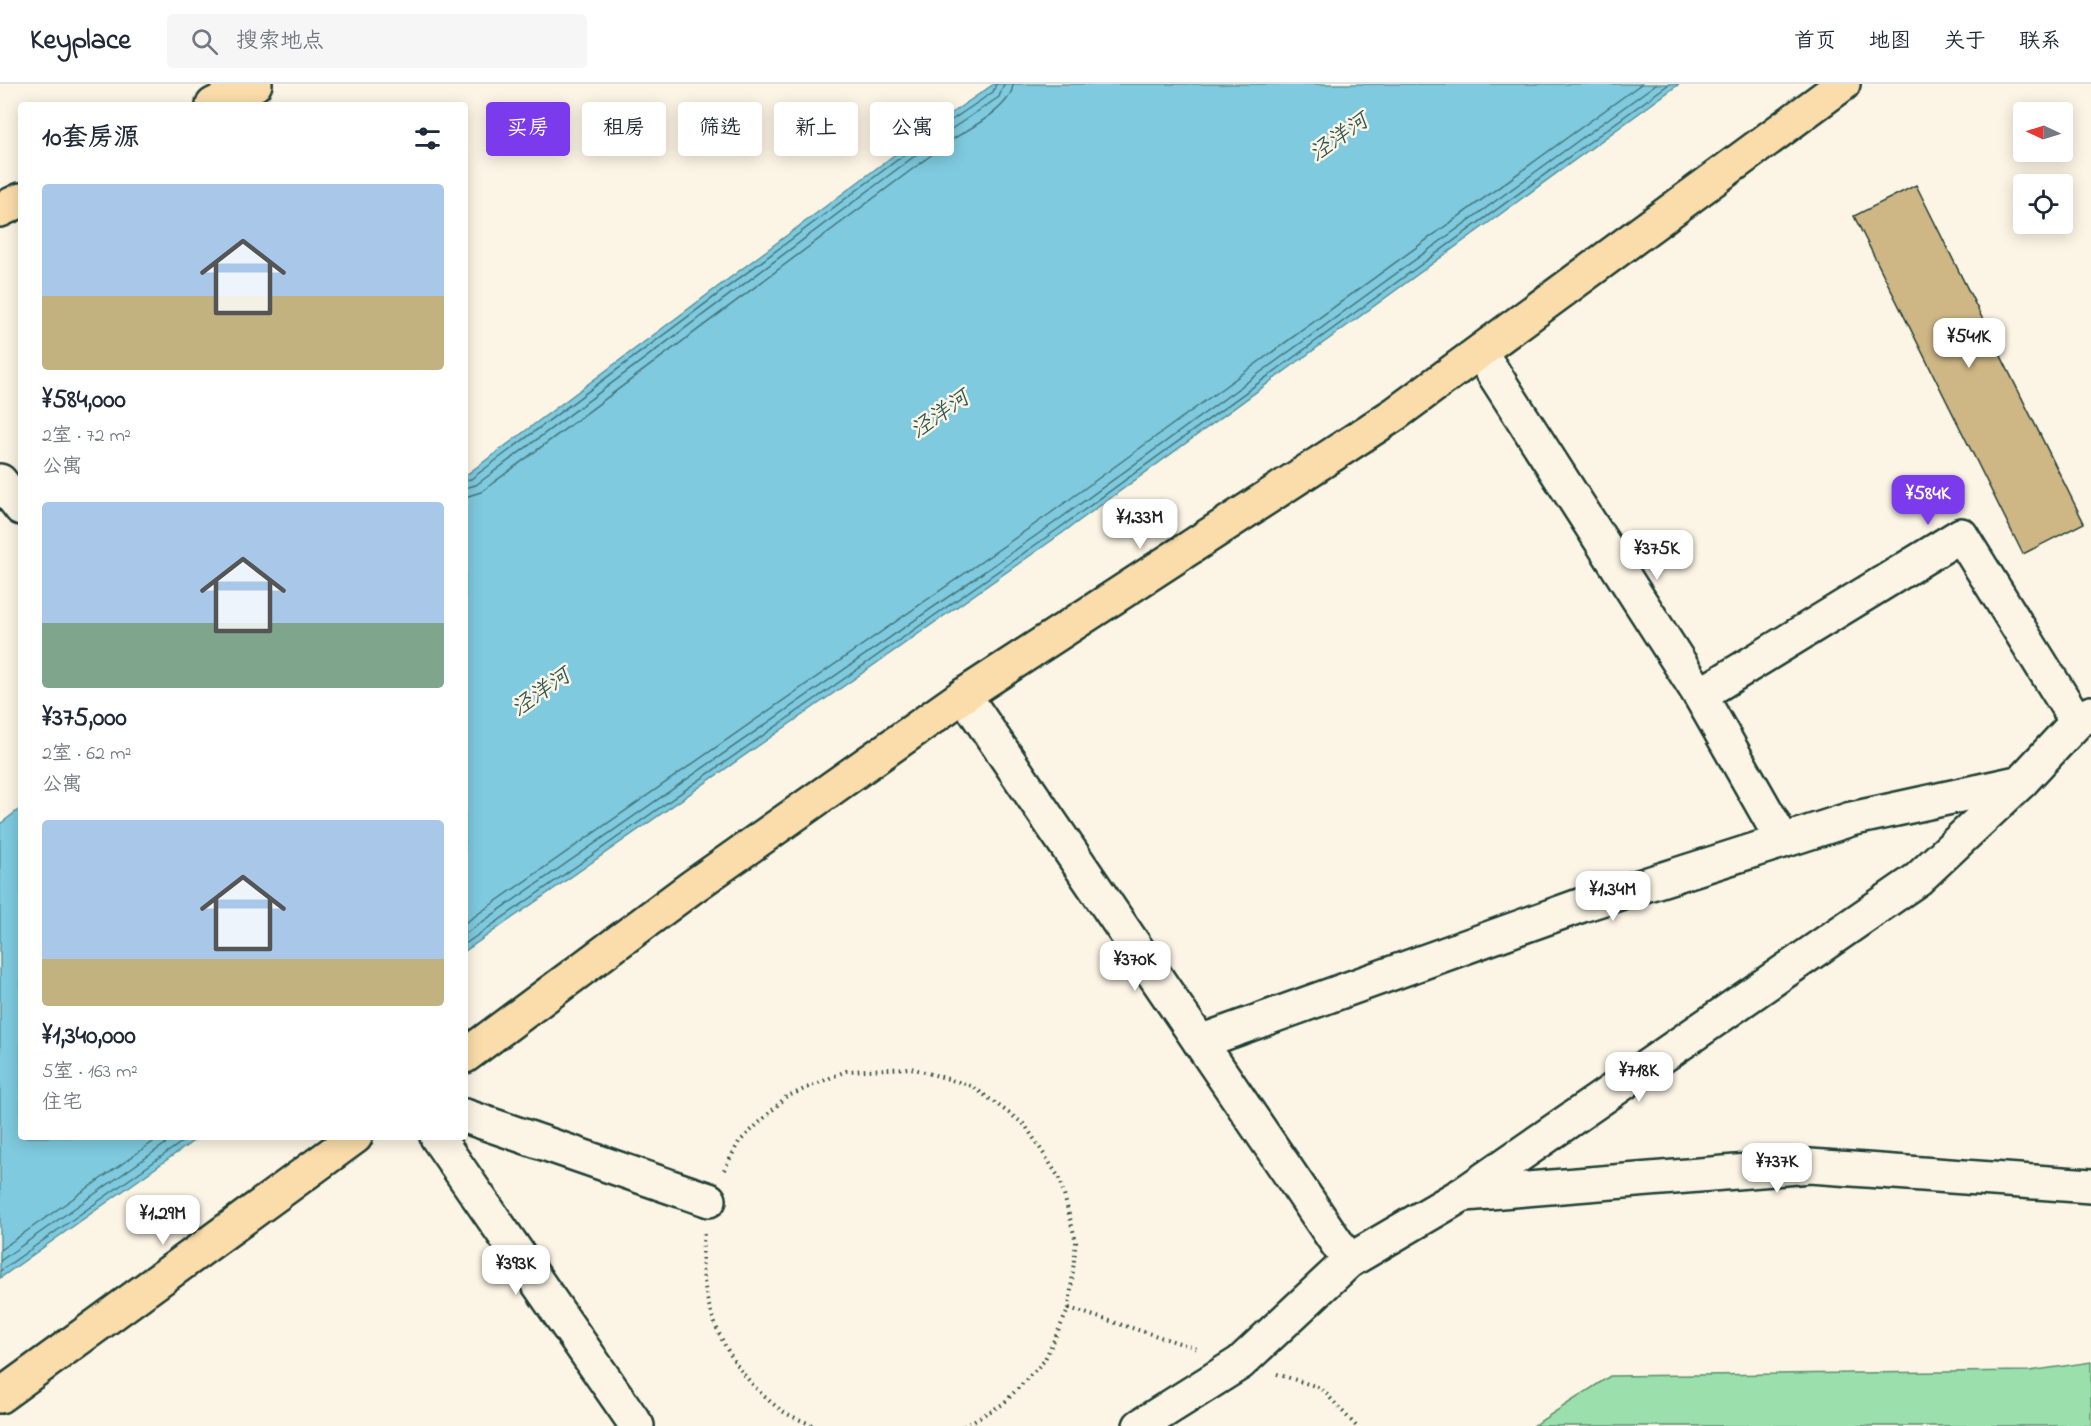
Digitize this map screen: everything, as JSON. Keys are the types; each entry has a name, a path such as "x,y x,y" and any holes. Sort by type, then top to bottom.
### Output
{"main road":[{"path":"219,102 255,84"},
{"path":"468,1054 692,887 964,695 1395,414 1843,84"},
{"path":"0,210 18,201"},
{"path":"0,1396 351,1140"}],"street":[{"path":"1480,352 1700,695 1783,841"},
{"path":"0,481 18,504"},
{"path":"1140,1426 1240,1363 1349,1261 1463,1194 1918,879 2021,782 2084,717 1961,536 1700,695"},
{"path":"964,695 1349,1261"},
{"path":"1200,1042 1582,905 1851,819 2021,782"},
{"path":"468,1117 709,1200"},
{"path":"439,1140 637,1426"},
{"path":"1463,1194 1810,1166 2091,1186"}],"path":[{"path":"814,1426 782,1410 739,1370 711,1317 701,1258 709,1200 739,1142 786,1097 846,1071 911,1068 972,1086 1025,1125 1060,1179 1076,1242 1069,1308 1044,1361 1003,1404 964,1426"},
{"path":"1069,1308 1321,1388 1356,1426"}],"green space":[{"path":"2091,1362 2091,1426 1533,1426 1610,1376 2030,1371"}],"water":[{"name":"泾洋河","path":"994,84 1679,84 1061,534 468,949 468,474 893,156 954,156 954,111"},
{"path":"18,810 18,1140 195,1140 0,1278 0,824"}],"building":[{"path":"1916,185 2084,523 2023,554 1854,216"}]}
